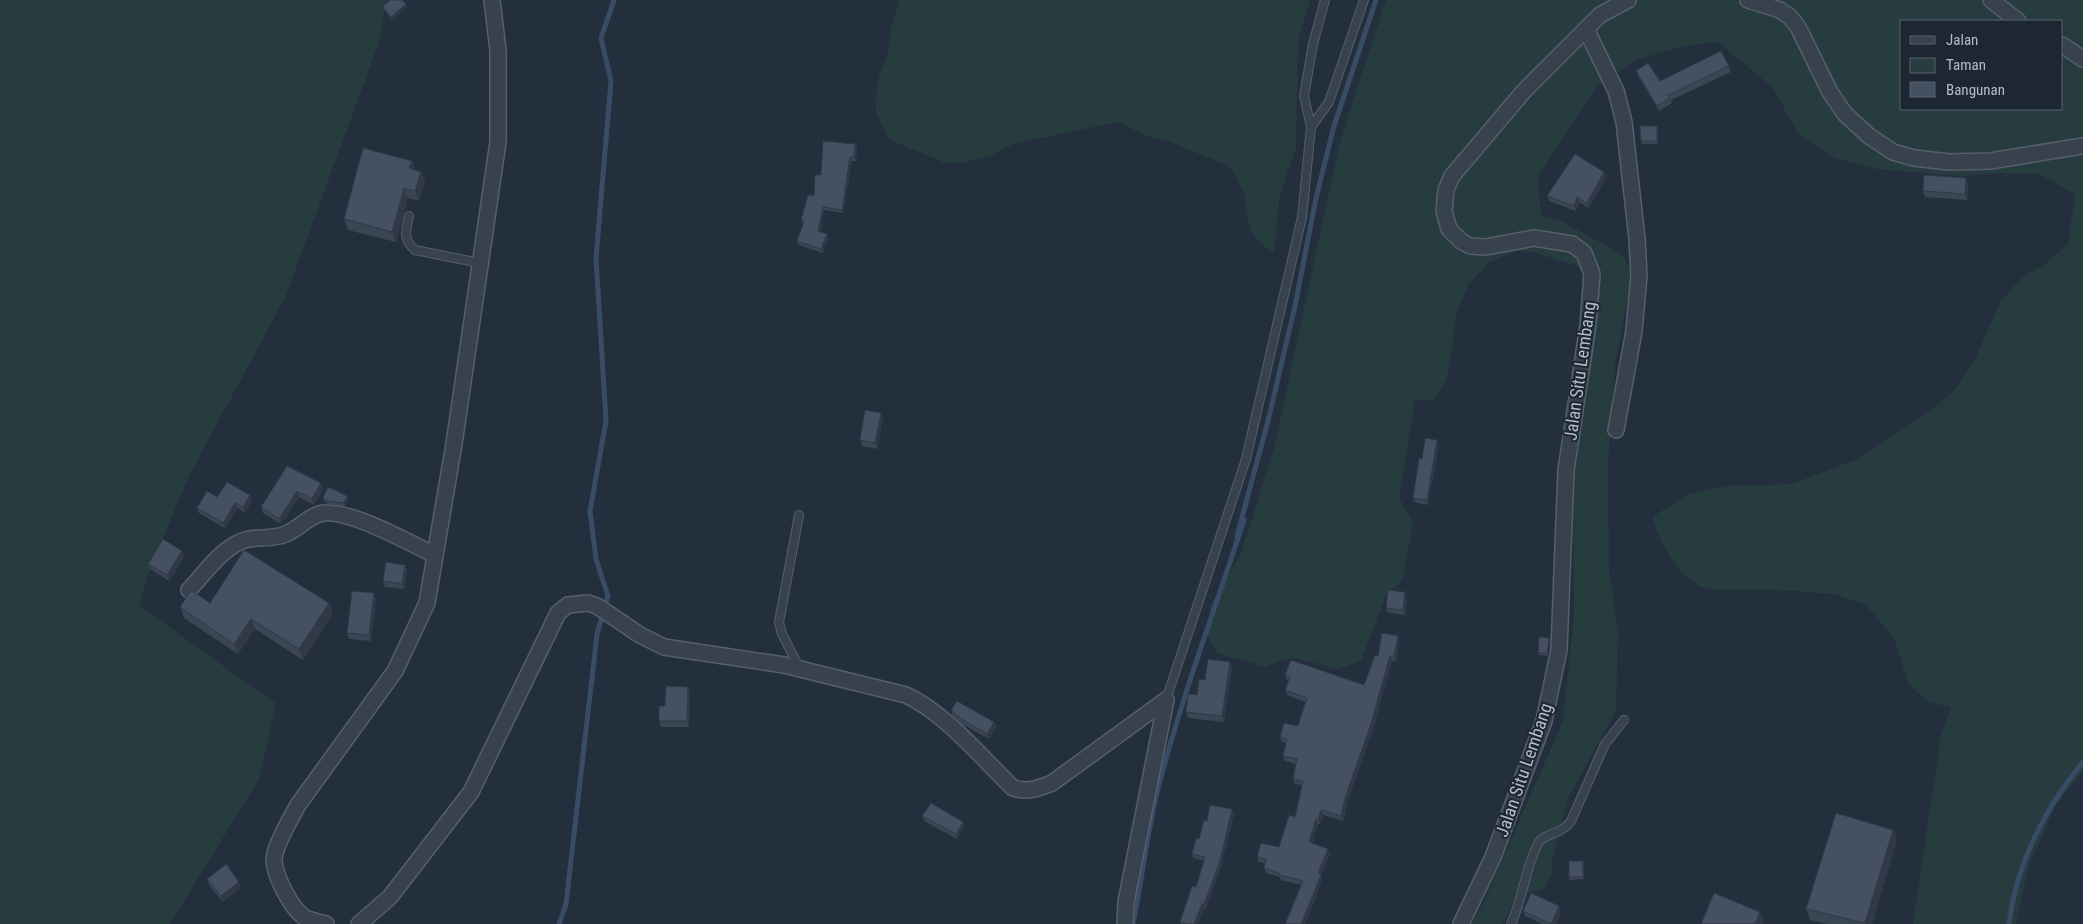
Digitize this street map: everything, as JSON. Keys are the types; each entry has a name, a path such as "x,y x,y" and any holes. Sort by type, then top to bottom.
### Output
{"street":[{"path":"326,924 304,917 289,900 280,881 274,859 286,826 298,806 395,671 427,603 454,444 498,142 498,50 492,0"},
{"name":"Jalan Situ Lembang","path":"1461,924 1493,857 1544,722 1557,659 1566,470 1588,324 1592,274 1584,254 1572,244 1534,238 1486,247 1470,246 1461,241 1449,229 1444,211 1446,190 1452,176 1524,91 1600,15 1628,0"},
{"path":"1748,0 1780,10 1790,17 1798,27 1830,92 1845,114 1869,136 1893,152 1914,158 1949,162 1990,161 2083,146"},
{"path":"1992,0 2017,20"},
{"path":"1586,29 1616,91 1624,122 1637,248 1639,275 1634,331 1616,430"},
{"path":"2063,46 2083,59"},
{"path":"189,590 232,546 249,539 287,534 318,515 331,512 340,513 361,521 435,555"},
{"path":"359,924 390,897 471,792 558,613 568,605 577,603 597,606 640,635 664,647 800,669 906,695 923,702 940,716 1014,788 1024,791 1030,791 1052,783 1166,700"},
{"path":"1125,924 1126,902 1166,700"}],"lane":[{"path":"1166,700 1246,459 1302,217 1311,127 1304,96 1313,44 1325,0"},
{"path":"1311,127 1329,102 1364,0"},
{"path":"409,216 405,234 408,243 415,250 480,263"},
{"path":"798,515 779,622 782,634 800,669"},
{"path":"1511,924 1519,907 1538,844 1543,837 1565,829 1571,821 1606,744 1624,720"}],"green space":[{"path":"0,0 387,0 379,42 286,296 190,474 150,569 139,605 276,704 259,779 170,924 0,924"},
{"path":"899,0 1310,0 1298,41 1296,148 1280,194 1274,252 1262,245 1253,235 1248,221 1244,192 1229,166 1172,143 1142,134 1119,122 1016,143 990,156 961,163 943,162 888,139 876,112 877,83 887,56 891,29"},
{"path":"1386,0 2083,0 2083,771 2056,804 2028,868 2016,924 1913,924 1941,735 1951,708 1927,701 1908,684 1895,640 1866,605 1834,594 1779,590 1716,590 1700,587 1678,569 1662,544 1652,517 1685,496 1701,491 1729,486 1792,484 1855,460 1934,408 1957,387 1975,359 2001,301 2020,279 2046,263 2068,244 2075,194 2039,174 1999,173 1958,176 1876,169 1835,158 1798,134 1773,88 1719,43 1711,42 1680,47 1636,60 1596,88 1538,177 1541,216 1563,222 1618,252 1624,257 1632,274 1615,364 1608,467 1609,571 1618,630 1616,711 1568,798 1552,859 1552,874 1545,888 1517,897 1503,924 1471,924 1482,906 1563,721 1574,616 1573,500 1576,444 1597,285 1577,266 1533,252 1517,251 1488,263 1468,285 1457,313 1448,375 1442,388 1432,400 1415,400 1399,498 1413,523 1402,581 1386,595 1361,661 1337,669 1295,658 1280,660 1266,667 1217,653 1208,636 1210,606 1241,554 1274,448 1339,145"}],"building":[{"path":"390,0 402,0 406,4 391,17 383,7"},
{"path":"1721,51 1729,66 1668,95 1670,98 1657,106 1636,71 1648,63 1660,81"},
{"path":"1640,126 1657,126 1657,141 1641,141"},
{"path":"823,141 855,144 854,157 850,157 842,210 823,207 818,231 827,234 821,249 797,241 804,221 801,220 808,195 814,196 815,175 821,175"},
{"path":"363,148 412,161 409,168 421,172 415,191 404,188 392,232 344,219"},
{"path":"1575,154 1604,172 1587,203 1577,197 1574,206 1547,196"},
{"path":"1924,175 1966,178 1965,194 1923,191"},
{"path":"865,410 881,413 875,443 860,440"},
{"path":"1425,438 1437,440 1427,500 1413,498 1419,458 1422,459"},
{"path":"287,466 321,483 312,499 297,491 279,519 261,507"},
{"path":"227,482 250,495 243,507 235,503 223,523 197,508 207,491 217,497"},
{"path":"328,487 347,496 344,503 328,501 323,498"},
{"path":"163,539 182,551 167,575 148,564"},
{"path":"244,550 329,603 299,649 251,619 234,644 180,607 191,590 210,603"},
{"path":"386,562 405,565 402,584 383,581"},
{"path":"1388,590 1405,592 1403,610 1386,608"},
{"path":"352,591 374,593 369,635 347,633"},
{"path":"1382,633 1398,636 1394,656 1390,656 1371,724 1346,795 1341,816 1321,810 1318,819 1316,819 1309,842 1328,849 1318,873 1321,874 1301,924 1285,924 1303,881 1279,875 1279,873 1264,868 1266,859 1257,857 1261,843 1279,847 1289,815 1295,817 1303,781 1293,779 1297,759 1283,756 1287,739 1280,737 1284,723 1298,726 1307,698 1285,690 1290,677 1285,675 1291,660 1364,685 1375,655 1378,656"},
{"path":"1539,637 1549,638 1547,653 1538,653"},
{"path":"1208,659 1230,662 1222,716 1186,712 1188,694 1197,695 1199,679 1205,680"},
{"path":"666,686 688,687 687,721 659,721 659,706 665,706"},
{"path":"957,701 994,722 987,734 960,718 951,710"},
{"path":"931,803 963,822 956,834 922,816"},
{"path":"1210,805 1232,809 1220,861 1204,904 1202,904 1194,924 1187,924 1180,922 1192,886 1196,887 1205,857 1192,854 1196,838 1199,839 1204,820 1207,821"},
{"path":"1836,813 1893,830 1865,923 1806,909"},
{"path":"1569,861 1583,861 1583,877 1569,877"},
{"path":"226,864 239,882 221,896 207,879"},
{"path":"1531,893 1559,906 1551,924 1523,911"},
{"path":"1714,893 1760,912 1755,924 1701,924"}],"waterway":[{"path":"559,924 566,904 597,634 608,596 596,559 590,511 606,421 596,258 611,81 601,38 614,0"},
{"path":"1133,924 1158,789 1188,688 1244,520 1237,536 1268,421 1295,306 1316,198 1334,126 1376,0"},
{"path":"2009,924 2018,880 2034,838 2056,798 2083,762"}]}
